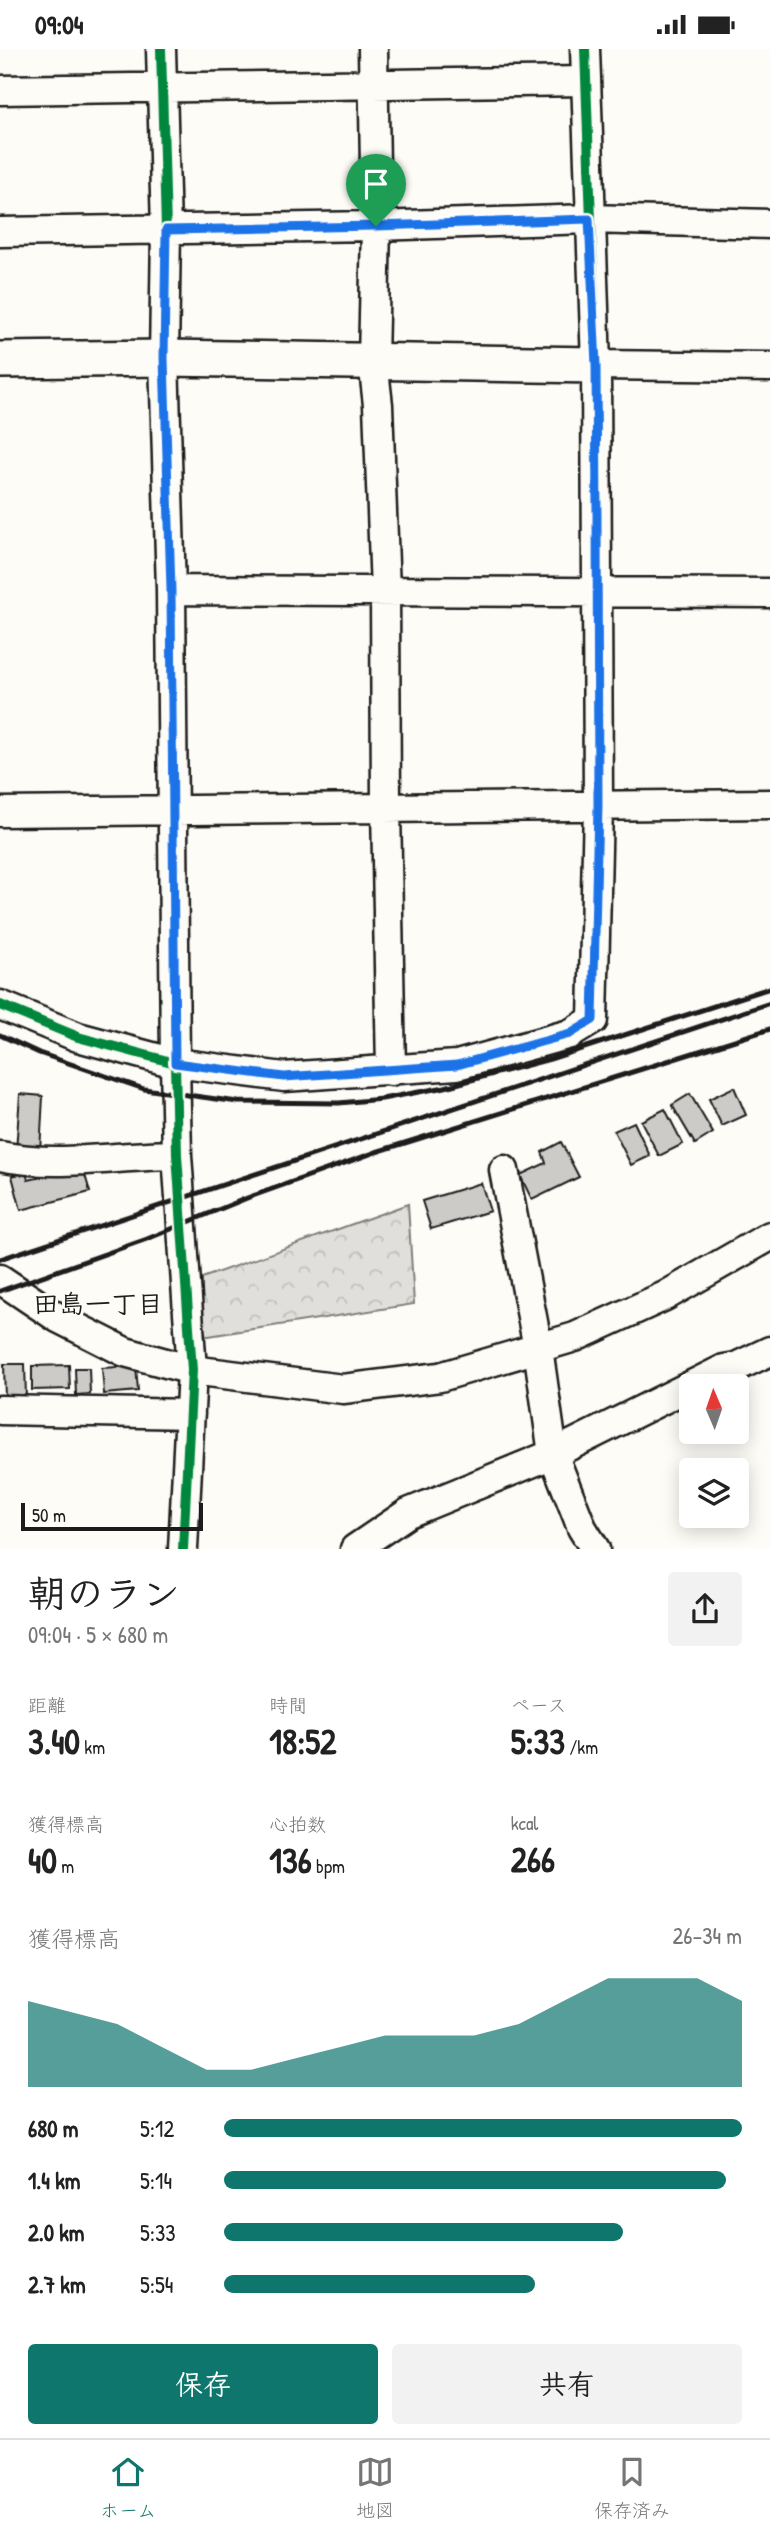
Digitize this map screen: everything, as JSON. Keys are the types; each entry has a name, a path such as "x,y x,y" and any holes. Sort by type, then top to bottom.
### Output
{"street":[{"path":"162,49 166,230 164,358 171,590 177,1154 192,1370 183,1549"},
{"path":"373,49 376,226 373,361 378,405 385,591 391,1071"},
{"path":"0,1005 78,1037 175,1063 284,1077 457,1065 570,1034 593,1020 598,806 596,365 585,49"},
{"path":"0,90 586,81"},
{"path":"0,232 376,226 589,219 770,224"},
{"path":"0,360 164,358 770,367"},
{"path":"171,590 770,593"},
{"path":"0,812 770,804"},
{"path":"0,1156 62,1162 177,1154"},
{"path":"504,1170 538,1348 553,1454 582,1528 595,1549"},
{"path":"0,1279 58,1318 125,1352 192,1370 343,1389 440,1377 575,1337 665,1296 770,1236"},
{"path":"355,1549 408,1513 553,1454 724,1369 736,1367 770,1351"},
{"path":"0,1410 190,1414"}],"green space":[{"path":"408,1204 414,1304 202,1337 202,1278"}],"building":[{"path":"734,1087 746,1115 722,1126 709,1099"},
{"path":"20,1094 43,1096 40,1152 16,1151"},
{"path":"690,1094 713,1133 695,1144 672,1105"},
{"path":"665,1109 683,1144 659,1156 641,1121"},
{"path":"634,1122 650,1156 631,1165 614,1131"},
{"path":"561,1142 579,1177 532,1200 520,1175 546,1163 542,1152"},
{"path":"83,1168 90,1192 21,1210 12,1176 26,1172 28,1180"},
{"path":"481,1183 490,1211 431,1229 422,1201"},
{"path":"4,1364 25,1364 26,1398 5,1399"},
{"path":"69,1365 70,1389 32,1390 32,1366"},
{"path":"136,1366 138,1391 104,1394 102,1368"},
{"path":"75,1368 89,1368 90,1394 76,1395"}],"railway":[{"path":"0,1035 39,1053 144,1089 238,1102 339,1103 382,1099 445,1087 550,1059 770,988"},
{"path":"0,1259 770,1003"},
{"path":"0,1291 147,1239 247,1198 376,1152 770,1029"}],"cycle path":[{"path":"161,49 166,230 164,358 171,590 177,1155 192,1370 183,1549"},
{"path":"0,1005 78,1037 175,1063 284,1077 457,1065 570,1034 593,1020 598,806 596,365 585,49"}],"district":[{"name":"田島一丁目","path":"98,1304"}],"route":[{"path":"589,219 596,365 597,516 598,806 593,1020 570,1034 457,1065 284,1077 175,1063 171,590 164,358 166,230 376,226 589,219"}]}
